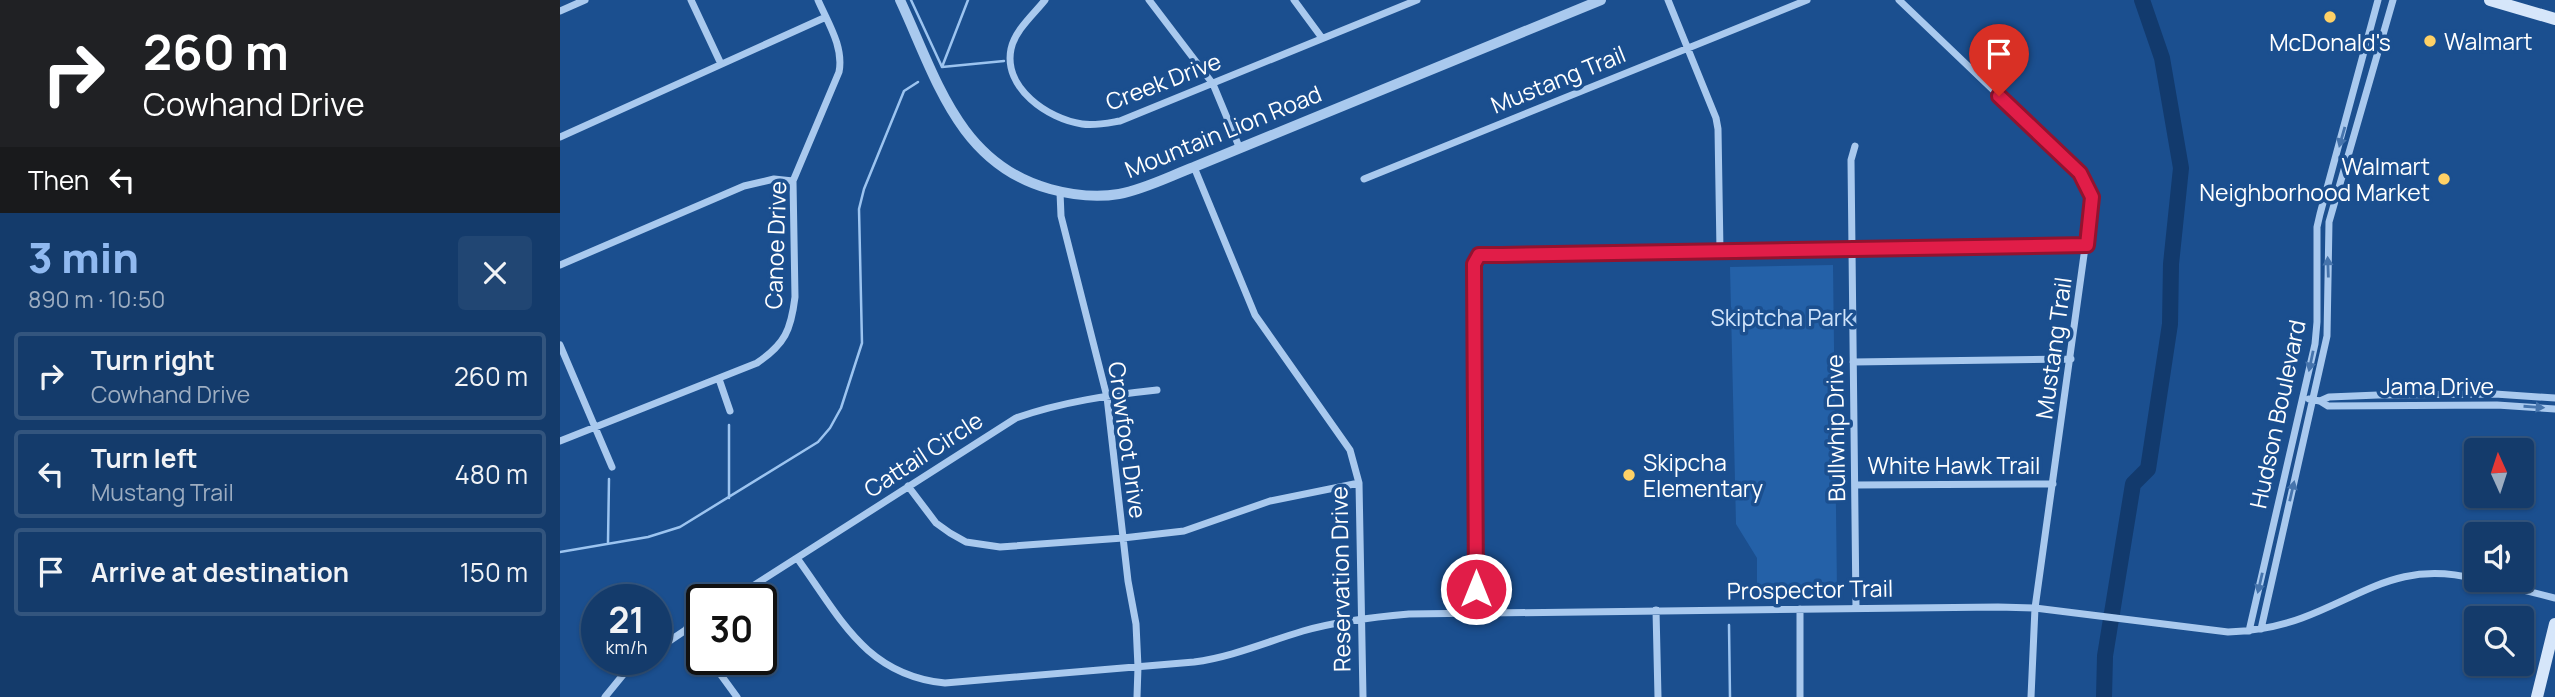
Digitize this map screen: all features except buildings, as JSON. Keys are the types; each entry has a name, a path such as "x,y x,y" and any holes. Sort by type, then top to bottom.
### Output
{"main road":[{"path":"2490,0 2555,19"},
{"path":"2537,697 2555,624"}],"street":[{"path":"560,11 584,0"},
{"path":"691,0 721,64"},
{"name":"Canoe Drive","path":"560,441 757,362 773,352 790,327 795,297 793,181 839,72 841,61 839,48 818,0"},
{"name":"Mountain Lion Road","path":"900,0 957,122 970,139 986,155 1018,178 1060,192 1082,196 1119,194 1194,167 1601,0"},
{"name":"Creek Drive","path":"1045,0 1017,34 1011,47 1010,62 1021,89 1033,101 1051,114 1085,125 1120,121 1417,0"},
{"path":"1149,0 1213,84 1240,149"},
{"path":"1294,0 1322,38"},
{"path":"1668,0 1716,118 1720,251"},
{"name":"Mustang Trail","path":"1364,179 1807,0"},
{"name":"Mustang Trail","path":"1899,0 2080,173 2092,197 2035,608 2031,697"},
{"name":"Hudson Boulevard","path":"2249,631 2303,397 2317,322 2318,227 2378,0"},
{"name":"Hudson Boulevard","path":"2261,629 2317,400 2327,336 2328,231 2393,0"},
{"path":"560,137 826,17"},
{"path":"2366,45 2379,49"},
{"path":"2351,105 2361,108"},
{"name":"Bullwhip Drive","path":"1855,146 1851,160 1856,608"},
{"name":"Reservation Drive","path":"1194,167 1255,315 1350,450 1356,464 1359,483 1363,697"},
{"path":"560,265 744,186 774,179 793,181"},
{"path":"2328,186 2338,188"},
{"name":"Crowfoot Drive","path":"1060,192 1061,216 1107,397 1136,624 1137,697"},
{"path":"1476,613 1474,277 1476,258 1479,255 2087,245"},
{"path":"560,345 612,467"},
{"path":"1853,362 2071,359"},
{"path":"719,379 730,411"},
{"name":"Cattail Circle","path":"756,584 1016,418 1040,410 1157,390"},
{"name":"Jama Drive","path":"2317,400 2378,395 2495,394 2555,398"},
{"name":"Jama Drive","path":"2303,397 2328,406 2497,405 2555,409"},
{"path":"908,485 936,523 966,541 1000,547 1184,531 1282,498 1359,483"},
{"name":"White Hawk Trail","path":"1855,485 2053,484"},
{"name":"Prospector Trail","path":"797,558 858,642 877,659 914,678 945,682 1216,659 1300,632 1360,618 1409,614 2035,608 2218,632 2249,631 2302,618 2386,580 2427,574 2464,578"},
{"name":"Prospector Trail","path":"2530,592 2555,598"},
{"path":"1800,609 1800,697"},
{"path":"1656,610 1658,697"},
{"path":"605,697 623,675"},
{"path":"721,675 737,697"}],"green space":[{"name":"Skiptcha Park","path":"1833,265 1837,591 1757,591 1757,558 1736,524 1730,267"}],"waterway":[{"path":"911,0 942,67"},
{"path":"942,67 968,0"},
{"path":"2104,697 2105,656 2133,484 2148,469 2170,324 2171,264 2181,168 2162,58 2142,0"},
{"path":"942,67 1004,61"},
{"path":"560,552 648,537 680,527 818,442 830,428 841,408 862,343 859,209 864,189 904,91 918,82"},
{"path":"729,425 729,498"},
{"path":"608,542 609,479"},
{"path":"1729,625 1730,697"}],"place":[{"name":"McDonald's","path":"2330,17"},
{"name":"Walmart","path":"2430,41"},
{"name":"Walmart Neighborhood Market","path":"2444,179"},
{"name":"Skipcha Elementary","path":"1629,475"}],"route":[{"path":"1476,589 1474,264 1479,255 2087,245 2092,197 2080,173 1999,96"}]}
